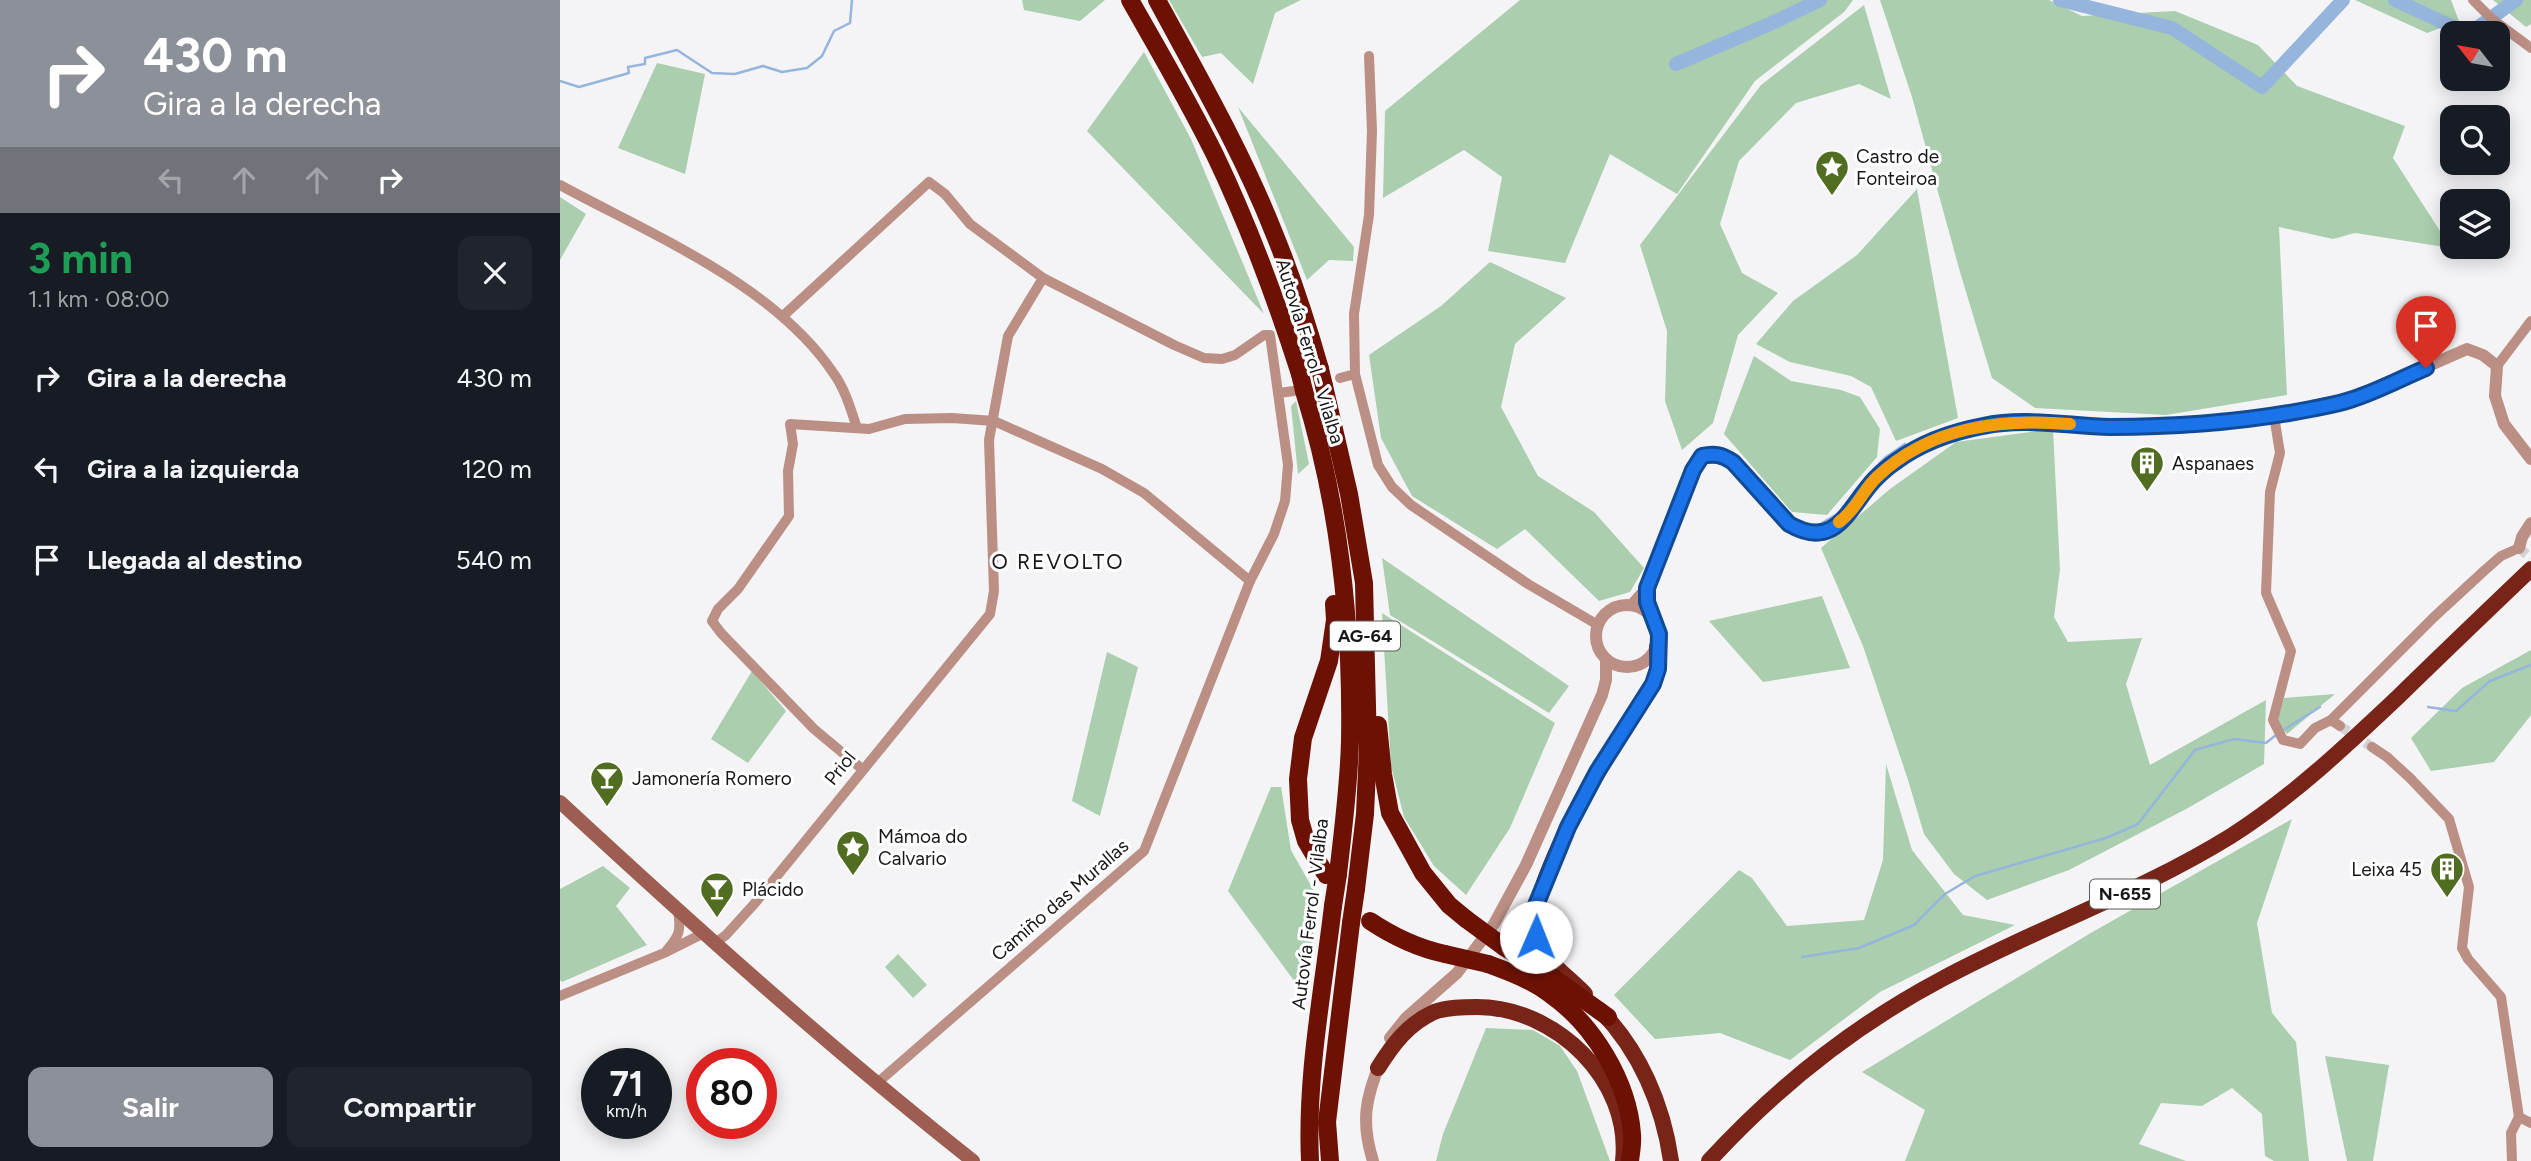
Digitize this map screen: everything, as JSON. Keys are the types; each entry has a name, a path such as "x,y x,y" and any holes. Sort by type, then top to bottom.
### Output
{"highway":[{"name":"Autovía Ferrol - Vilalba","path":"1130,0 1215,155 1266,274 1299,386 1316,430 1337,542 1350,666 1350,744 1332,875 1333,906 1314,1040 1310,1161"},
{"name":"Autovía Ferrol - Vilalba","path":"1157,0 1211,99 1269,220 1328,378 1364,583 1368,748 1365,814 1327,1122 1330,1161"},
{"path":"1332,875 1306,841 1300,820 1298,779 1303,738 1329,661 1335,620 1333,575 1337,542"},
{"name":"N-655","path":"1709,1161 1754,1115 1798,1076 1882,1014 1966,967 2177,868 2267,811 2314,775 2360,733 2531,569"},
{"path":"1366,637 1390,813 1423,873 1449,905 1466,919 1608,1017"},
{"path":"1657,647 1658,669 1653,684 1597,772 1568,827 1536,905 1534,921 1536,937 1544,954 1608,1017 1620,1032 1653,1089 1666,1130 1671,1161"},
{"path":"1370,921 1409,944 1488,964 1525,978 1569,1009 1599,1046 1621,1088 1632,1136 1630,1161"},
{"path":"1378,1068 1390,1048 1407,1029 1437,1011 1458,1007 1496,1007 1521,1013 1561,1034 1595,1068 1618,1113 1623,1133 1623,1161"}],"main road":[{"path":"560,802 876,1084 973,1161"}],"street":[{"path":"2473,0 2492,19 2531,48"},
{"path":"1369,56 1372,131 1369,215 1354,314 1354,374 1378,465 1392,487 1412,505 1528,584 1598,625"},
{"path":"783,316 929,182 945,194 970,224 1042,278 1008,335 995,421"},
{"path":"560,186 723,273 783,316 818,352 835,376 857,428"},
{"name":"Camiño das Murallas","path":"876,1084 1144,850 1250,581 1274,534 1285,501 1288,465 1270,335 1264,335 1235,355 1222,359 1204,358 1042,278"},
{"path":"2531,321 2497,366 2495,396 2504,424 2531,459"},
{"path":"1632,605 1647,588 1693,470 1702,456 1723,455 1733,462 1789,524 1801,531 1814,533 1826,531 1849,515 1875,479 1895,461 1925,443 1957,431 1997,423 2047,422 2107,427 2171,427 2274,416 2351,400 2467,349 2483,355 2497,366"},
{"path":"1328,378 1354,374"},
{"path":"1279,393 1299,386"},
{"path":"2274,416 2280,453 2270,492 2266,593 2291,651 2273,720 2283,740 2300,744 2315,728 2335,723 2433,618 2501,556 2519,548 2531,523"},
{"path":"862,769 814,729 712,621 718,609 738,589 789,516 788,471 793,444 790,424 869,429 905,419 995,421 1102,469 1144,493 1250,581"},
{"name":"Priol","path":"706,934 726,935 990,614 994,592 989,440 995,421"},
{"path":"1647,588 1651,615 1659,634 1657,647 1645,663 1626,668 1615,666 1606,660 1596,643 1598,625 1611,609 1632,605 1651,615"},
{"path":"1373,1161 1366,1128 1366,1104 1390,1039 1406,1018 1457,973 1494,924 1526,865 1602,695 1606,680 1606,660"},
{"path":"1602,695 1626,668"},
{"path":"2372,747 2410,778 2449,819 2469,887 2462,948 2468,959 2501,997 2519,1117 2511,1133 2512,1161"},
{"path":"676,939 681,928 678,910"},
{"path":"664,953 687,929 706,934"},
{"path":"560,996 706,934"},
{"path":"2519,1117 2531,1123"}],"green space":[{"path":"1022,0 1105,0 1080,21 1024,10"},
{"path":"1169,0 1301,0 1275,13 1253,84 1221,53 1202,57"},
{"path":"1520,0 1853,0 1844,12 1755,81 1677,194 1610,154 1565,263 1488,251 1502,177 1464,150 1383,198 1385,111"},
{"path":"1880,0 2049,0 2082,16 2175,11 2258,45 2297,86 2405,126 2393,158 2440,231 2440,246 2355,233 2333,239 2279,227 2287,395 2166,415 2035,408 1992,378 1912,97"},
{"path":"2355,0 2451,0 2459,21 2440,21 2440,28 2427,33"},
{"path":"2493,0 2531,0 2531,24 2526,27"},
{"path":"1864,5 1891,99 1859,84 1796,103 1739,161 1720,224 1742,273 1778,293 1738,335 1713,423 1682,450 1665,401 1667,331 1640,245 1761,85"},
{"path":"1144,52 1191,139 1264,314 1087,131"},
{"path":"657,63 705,74 685,174 618,148"},
{"path":"1238,107 1354,247 1353,261 1329,260 1307,280"},
{"path":"1917,189 1958,418 1896,441 1871,387 1851,376 1790,362 1756,344 1793,301 1857,255"},
{"path":"560,197 586,214 560,260"},
{"path":"1490,262 1566,298 1515,344 1501,407 1538,476 1594,512 1644,568 1630,592 1599,601 1525,529 1497,549 1412,496 1381,438 1369,355 1441,306"},
{"path":"1754,356 1791,381 1841,390 1860,397 1880,429 1877,457 1827,515 1792,512 1724,434"},
{"path":"1296,401 1309,464 1298,474 1291,406"},
{"path":"2053,429 2060,570 2054,617 2068,642 2142,638 2126,684 2150,765 2266,700 2264,764 2188,808 2069,870 1987,900 1954,874 1924,834 1863,646 1821,548 1890,489 1956,442"},
{"path":"1382,558 1569,686 1549,713 1390,615"},
{"path":"1822,596 1850,668 1763,682 1709,621"},
{"path":"1382,613 1555,723 1510,828 1466,895 1434,866 1404,817 1391,766"},
{"path":"2531,650 2531,715 2494,762 2431,771 2411,738 2462,688"},
{"path":"1107,652 1138,667 1100,816 1072,801"},
{"path":"752,671 786,711 748,763 711,739"},
{"path":"2335,694 2287,734 2277,722 2284,698"},
{"path":"1886,764 1912,850 1963,915 2015,925 1880,992 1790,1060 1720,1033 1655,1039 1614,995 1739,870 1752,878 1787,926 1864,920 1883,860"},
{"path":"1271,787 1281,787 1291,850 1319,900 1303,993 1228,891"},
{"path":"2292,819 2257,923 2272,1013 2296,1042 2309,1161 2274,1161 2265,1156 2262,1114 2232,1088 2202,1106 2161,1103 2139,1144 2186,1161 1905,1161 1925,1110 1862,1072 2089,934"},
{"path":"603,866 630,888 616,906 647,945 562,982 560,889"},
{"path":"898,954 927,985 913,998 885,967"},
{"path":"1486,1028 1533,1030 1560,1046 1577,1071 1610,1161 1436,1161 1443,1134"},
{"path":"2325,1056 2389,1065 2373,1161 2347,1161"}],"waterway":[{"path":"560,81 579,87 629,73 628,67 645,64 645,58 677,50 712,73 735,74 763,66 782,72 807,68 822,56 834,31 850,23 852,0"},
{"path":"1676,64 1820,0"},
{"path":"2060,0 2172,28 2262,87 2343,0"},
{"path":"2395,0 2440,21"},
{"path":"2487,21 2516,0"},
{"path":"1815,527 1839,513 1867,476 1886,457 1905,444"},
{"path":"1702,468 1707,462 1713,461"},
{"path":"2428,707 2456,711 2490,681 2531,665"},
{"path":"2282,731 2320,707"},
{"path":"1802,957 1859,948 1914,925 1945,894 1975,876 2106,838 2138,824 2195,750 2234,739 2266,743 2276,735"}],"tunnel":[{"path":"2519,548 2531,558"},
{"path":"2340,726 2372,747"}],"slow traffic":[{"path":"1839,522 1849,515 1875,479 1895,461 1925,443 1957,431 1997,423 2070,424"}],"place":[{"name":"Castro de Fonteiroa","path":"1832,197"},
{"name":"Aspanaes","path":"2147,493"},
{"name":"Jamonería Romero","path":"607,808"},
{"name":"Mámoa do Calvario","path":"853,877"},
{"name":"Leixa 45","path":"2447,899"},
{"name":"Plácido","path":"717,919"}],"district":[{"name":"O REVOLTO","path":"1058,561"}],"route":[{"path":"1536,937 1536,905 1568,827 1597,772 1653,684 1658,669 1659,634 1647,602 1647,588 1693,470 1702,456 1723,455 1733,462 1789,524 1801,531 1814,533 1826,531 1849,515 1875,479 1895,461 1925,443 1957,431 1997,423 2047,422 2107,427 2171,427 2274,416 2351,400 2426,368"}]}
